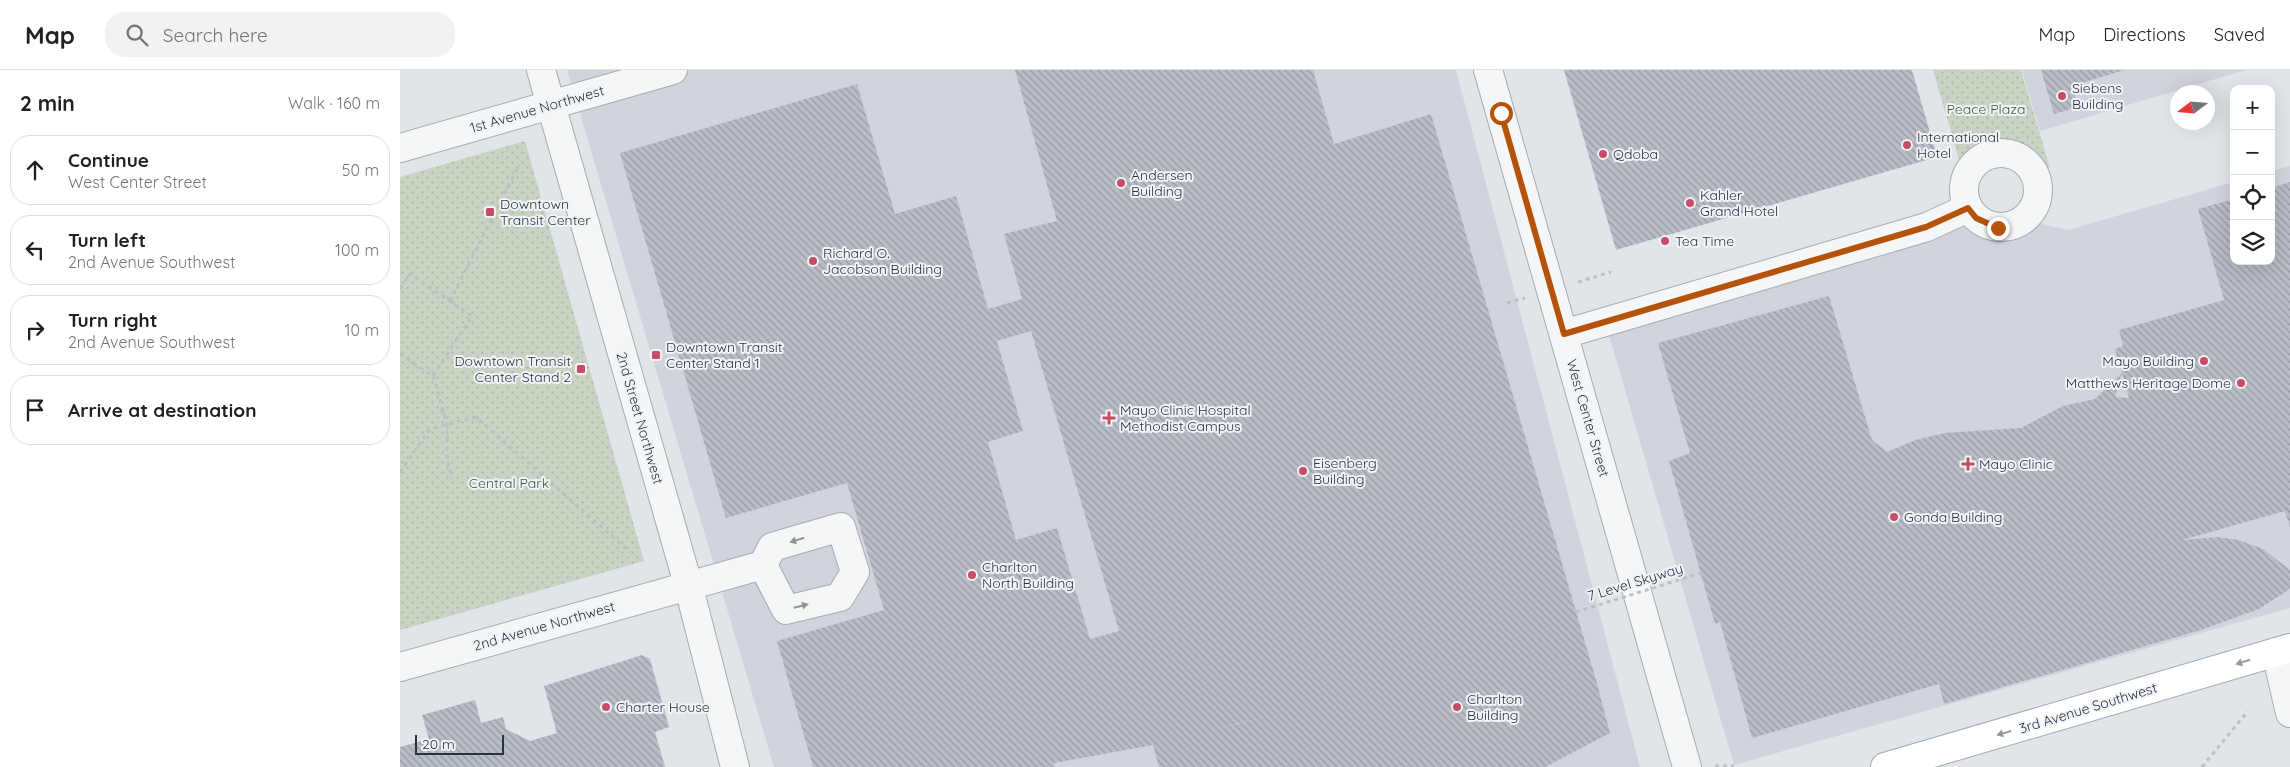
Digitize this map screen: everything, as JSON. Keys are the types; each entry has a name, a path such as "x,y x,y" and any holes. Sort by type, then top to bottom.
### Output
{"main road":[{"name":"3rd Avenue Southwest","path":"1885,767 2283,650"}],"street":[{"name":"2nd Street Northwest","path":"541,70 688,584 731,764"},
{"name":"1st Avenue Northwest","path":"400,148 673,70"},
{"name":"West Center Street","path":"1488,70 1687,767"},
{"path":"1564,334 1926,227 1968,208"},
{"name":"2nd Avenue Northwest","path":"400,667 688,584 763,565"},
{"path":"2283,650 2290,713"}],"path":[{"path":"450,301 519,165"},
{"path":"400,289 410,274 472,316 433,376"},
{"path":"400,354 433,376 447,425 447,460 452,479"},
{"path":"400,472 430,429 476,418 630,552"},
{"name":"7 Level Skyway","path":"1576,612 1701,573"},
{"path":"2202,767 2248,711"},
{"path":"1714,766 1734,766"}],"shaded area":[{"name":"Mayo Clinic Hospital Methodist Campus","path":"567,70 1456,70 1640,767 774,767"},
{"path":"2022,70 2246,70 2195,85 2170,85 2170,93 2040,131"},
{"name":"Mayo Clinic","path":"2290,166 2290,608 1734,765 1605,321 1968,208 2068,230 2230,183 2230,265 2275,265 2275,170"}],"green space":[{"name":"Peace Plaza","path":"1933,70 2021,70 2050,168 1999,146 1961,166"},
{"name":"Central Park","path":"525,141 644,561 400,630 400,177"}],"building":[{"name":"Mayo Clinic Hospital Methodist Campus","path":"1015,70 1313,70 1334,144 1431,114 1610,733 1545,767 1159,767 1153,745 1054,763 1055,767 813,767 777,641 884,610 847,483 726,518 620,153 857,84 895,214 956,196 988,309 1022,299 1004,234 1057,221","holes":["1031,331 1119,631 1090,639 1057,528 1016,540 988,442 1023,431 997,341","1295,710 1209,731 1236,724"]},
{"name":"Kahler Grand Hotel","path":"1564,70 1912,70 1937,157 1616,250"},
{"name":"Siebens Building","path":"2041,70 2124,70 2072,86 2078,107 2054,114"},
{"name":"Mayo Clinic","path":"2290,182 2290,528 2285,511 2182,540 2218,537 2238,540 2263,549 2290,570 2290,589 2259,609 2201,630 1944,704 1939,684 1752,738 1720,622 1715,624 1669,461 1690,453 1658,343 1829,296 1872,440 1887,452 1915,440 1945,433 2021,428 2063,406 2095,399 2122,373 2115,349 2123,346 2119,330 2224,300 2198,209 2230,200 2230,265 2275,265 2275,187","holes":["2122,373 2129,398 2115,397"]},
{"name":"Charter House","path":"642,655 650,659 669,727 655,732 665,767 400,767 400,747 429,739 422,715 475,700 481,723 503,717 506,729 530,741 557,733 544,686"}],"place":[{"name":"Siebens Building","path":"2062,96"},
{"name":"International Hotel","path":"1907,145"},
{"name":"Qdoba","path":"1603,154"},
{"name":"Andersen Building","path":"1121,183"},
{"name":"Kahler Grand Hotel","path":"1690,203"},
{"name":"Downtown Transit Center","path":"490,212"},
{"name":"Tea Time","path":"1665,241"},
{"name":"Richard O. Jacobson Building","path":"813,261"},
{"name":"Downtown Transit Center Stand 1","path":"656,355"},
{"name":"Mayo Building","path":"2204,361"},
{"name":"Downtown Transit Center Stand 2","path":"581,369"},
{"name":"Matthews Heritage Dome","path":"2241,383"},
{"name":"Mayo Clinic Hospital Methodist Campus","path":"1109,418"},
{"name":"Mayo Clinic","path":"1968,464"},
{"name":"Eisenberg Building","path":"1303,471"},
{"name":"Gonda Building","path":"1894,517"},
{"name":"Charlton North Building","path":"972,575"},
{"name":"Charter House","path":"606,707"},
{"name":"Charlton Building","path":"1457,707"}],"route":[{"path":"1501,113 1564,334 1926,227 1968,208 1976,218 1998,228"}]}
